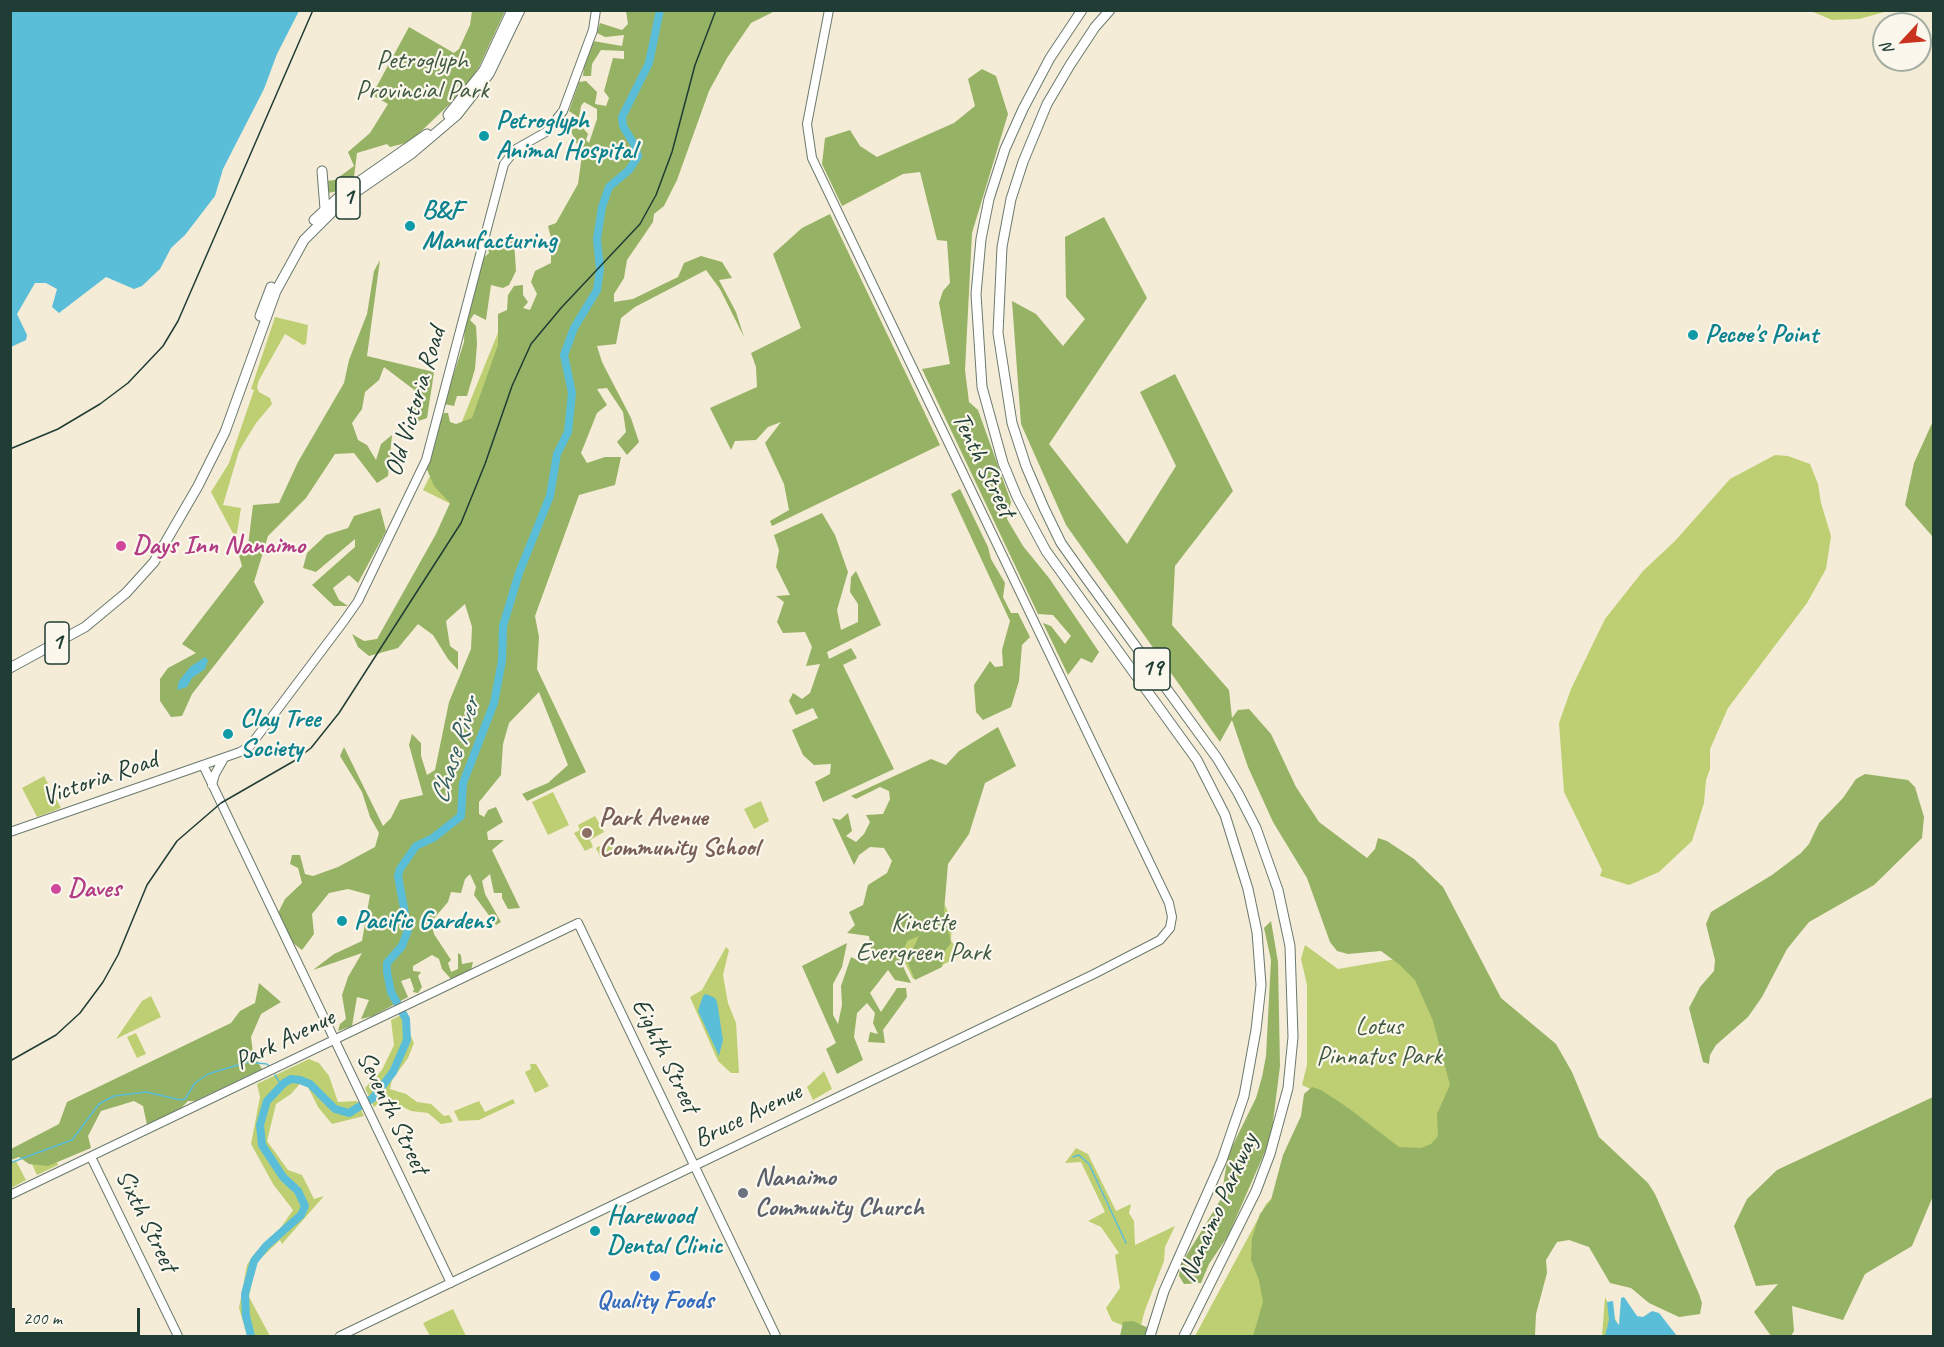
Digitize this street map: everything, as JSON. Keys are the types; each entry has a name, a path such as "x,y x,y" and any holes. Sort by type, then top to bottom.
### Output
{"highway":[{"name":"1","path":"228,423 271,286 300,236 325,209 436,128 453,111 484,70 512,10"},
{"name":"1","path":"10,668 86,627 113,605 154,562 198,486 228,423 276,291 304,240 343,201 420,147 458,115 489,74 520,10"},
{"name":"Nanaimo Parkway","path":"1082,10 1050,58 1023,109 1005,149 989,199 976,294 982,387 1003,463 1017,497 1046,551 1197,760 1225,815 1248,889 1257,932 1261,985 1244,1096 1222,1160 1164,1291 1150,1336"},
{"name":"Nanaimo Parkway","path":"1110,10 1095,27 1047,104 1023,162 1011,199 1002,247 998,333 1012,423 1026,466 1044,508 1072,558 1217,758 1238,794 1256,828 1278,890 1290,946 1293,1037 1288,1088 1270,1154 1256,1191 1184,1336"},
{"path":"322,171 325,209"}],"street":[{"name":"Old Victoria Road","path":"203,765 250,746 263,732 284,698 344,621 363,591 426,460 504,164 516,149 546,132 563,111 593,30 596,10"},
{"name":"Tenth Street","path":"829,10 807,124 813,158 1169,903 1172,917 1170,928"},
{"path":"212,785 219,763 225,758"},
{"name":"Seventh Street","path":"203,765 451,1283"},
{"name":"Victoria Road","path":"10,832 203,765"},
{"name":"Park Avenue","path":"10,1195 578,923"},
{"name":"Eighth Street","path":"578,923 776,1336"},
{"name":"Bruce Avenue","path":"340,1336 1153,945 1166,935 1170,928"},
{"name":"Sixth Street","path":"91,1157 178,1336"}],"green space":[{"name":"Petroglyph Provincial Park","path":"472,11 505,11 479,67 459,95 410,142 390,147 387,144 357,153 354,177 338,191 328,193 326,181 335,180 354,166 348,152 370,133 388,104 372,95 409,27 454,53 459,49 470,25"},
{"path":"626,11 775,11 751,23 727,58 709,91 677,180 664,206 654,214 653,222 627,260 624,278 614,294 614,302 633,299 678,277 684,263 701,256 722,262 732,278 719,280 736,312 744,337 720,289 706,270 635,307 621,318 616,344 597,346 602,362 631,418 639,442 627,455 617,442 626,432 623,412 607,388 597,389 607,405 597,413 581,453 587,463 605,457 621,457 615,485 579,495 535,616 539,637 537,669 586,772 527,801 522,794 548,783 568,765 539,692 509,723 503,744 501,775 479,802 479,814 484,817 488,810 496,807 503,822 487,832 488,840 504,840 492,850 520,908 508,909 502,893 494,893 490,874 482,881 485,894 501,922 496,925 474,895 476,887 470,874 465,879 461,893 451,892 448,902 431,922 434,934 451,960 448,963 451,972 458,969 458,953 461,955 462,964 473,962 471,970 451,979 442,969 439,959 432,955 413,966 413,971 421,972 418,976 422,987 418,993 413,992 410,978 401,981 408,997 373,1016 361,1019 369,1000 357,997 352,1026 338,1031 340,1024 346,1019 342,995 348,977 362,953 313,970 334,954 362,941 370,895 348,889 329,893 312,914 314,934 302,950 293,943 278,913 285,899 302,883 298,868 290,864 292,855 300,855 305,874 313,876 338,867 375,847 379,833 370,817 362,792 340,756 344,747 383,826 391,818 400,800 423,795 409,745 412,734 421,743 421,756 427,775 435,770 449,702 471,649 472,627 465,604 446,621 450,646 458,652 458,670 433,635 418,624 398,648 369,656 358,647 352,634 364,641 377,639 436,534 450,503 434,486 426,467 439,424 444,413 448,413 450,422 456,424 472,418 498,345 498,314 507,310 508,295 514,286 523,285 523,295 528,302 523,308 530,310 537,294 531,282 535,271 551,263 551,238 548,226 556,223 578,184 582,155 570,129 583,128 588,134 586,140 589,143 597,119 597,109 584,102 579,118 569,111 579,82 586,81 597,92 595,104 606,106 609,98 604,91 613,58 624,59 624,51 601,50 592,64 591,76 583,76 585,60 593,41 622,46 624,35 605,37 597,33 600,23 622,30 628,24"},
{"path":"1811,11 1888,11 1872,12 1872,15 1859,19 1832,20"},
{"path":"982,69 996,76 1008,114 972,233 965,370 969,402 978,410 1011,502 1007,519 1023,546 1049,578 1099,652 1092,663 1081,658 1068,675 1043,623 1051,626 1065,644 1071,636 1053,615 1038,614 922,369 950,364 939,303 943,291 950,283 947,241 937,240 920,172 903,174 842,206 822,164 825,138 850,130 860,146 877,157 954,123 975,106 968,79"},
{"path":"830,214 940,445 772,526 770,521 789,510 784,484 765,443 781,422 768,427 756,440 735,441 731,450 710,408 757,387 756,367 751,353 801,328 773,254 802,228"},
{"path":"1104,217 1147,298 1049,444 1127,544 1176,466 1140,392 1175,374 1233,491 1175,566 1172,625 1229,690 1232,718 1238,710 1249,709 1271,734 1296,787 1319,822 1367,858 1375,849 1378,838 1387,841 1414,859 1443,887 1501,998 1556,1044 1572,1072 1599,1137 1648,1183 1655,1194 1699,1294 1702,1303 1700,1314 1679,1317 1649,1303 1631,1288 1610,1283 1589,1247 1569,1240 1557,1242 1546,1260 1547,1273 1536,1314 1535,1336 1253,1336 1263,1302 1259,1280 1251,1260 1252,1238 1260,1214 1271,1200 1283,1155 1301,1116 1304,1094 1312,1087 1321,1090 1399,1147 1421,1148 1431,1144 1438,1136 1437,1114 1450,1085 1433,1021 1415,980 1381,951 1348,954 1337,951 1330,942 1307,878 1273,822 1248,767 1232,720 1220,742 1066,525 1021,424 1012,301 1036,314 1063,346 1085,319 1066,297 1065,237"},
{"path":"489,239 499,249 502,239 514,241 516,271 509,285 503,288 491,285 486,320 474,314 470,320 476,326 477,344 475,369 467,396 457,396 454,406 444,404 464,342 465,320 481,260 489,253 487,244"},
{"path":"380,260 367,356 434,372 427,418 410,424 417,392 384,367 379,380 365,392 362,409 352,423 358,440 367,445 376,460 381,444 392,435 388,476 377,483 354,453 335,454 306,498 268,536 254,582 264,602 192,694 182,716 171,717 160,701 160,679 168,668 196,653 182,644 242,566 238,552 248,546 253,505 279,503 298,462 344,383 349,360 367,314 374,271"},
{"path":"275,317 308,325 306,344 303,345 285,334 259,380 257,387 259,392 270,398 272,404 256,423 239,451 223,505 241,508 236,539 211,492 229,463 254,390 251,389"},
{"path":"504,318 518,348 457,507 423,490 436,464 441,473"},
{"path":"1933,421 1933,537 1905,505 1914,463"},
{"path":"1775,455 1788,456 1810,464 1818,484 1831,536 1826,569 1807,603 1728,708 1710,749 1710,769 1706,780 1704,803 1692,841 1659,872 1629,885 1600,876 1602,870 1564,792 1559,723 1571,689 1605,619 1643,571 1675,541 1730,479"},
{"path":"960,489 988,547 991,559 1005,583 1003,597 1011,613 1018,613 1030,637 1022,645 1019,681 1011,707 983,720 976,712 974,685 990,661 995,667 1003,666 1002,650 1010,621 951,494"},
{"path":"380,508 386,531 358,583 349,575 333,588 339,600 348,606 334,606 312,585 355,547 355,539 316,572 303,568 307,553 326,535 348,528 354,516"},
{"path":"822,513 835,535 848,572 837,610 841,630 858,622 858,604 850,592 851,577 856,571 881,625 827,652 829,659 851,648 857,658 843,665 894,769 823,802 815,782 830,774 831,764 814,765 803,755 792,730 818,718 813,708 796,715 789,701 793,693 802,699 810,693 820,664 806,666 812,647 805,632 783,633 777,622 784,602 776,596 790,595 776,567 779,550 774,535"},
{"path":"998,727 1016,766 985,783 969,834 948,864 944,911 951,943 945,951 942,967 915,980 907,961 919,936 907,941 900,960 911,983 895,980 888,970 870,993 881,1012 897,988 906,988 907,997 883,1030 885,1043 868,1042 870,1032 878,1034 873,1023 875,1013 867,1003 857,1013 854,1037 863,1060 837,1074 826,1049 836,1043 802,966 847,943 842,967 833,984 833,1015 838,1024 842,1005 841,986 851,957 867,965 872,954 869,936 847,933 855,925 849,912 863,905 868,885 887,873 892,861 884,848 870,847 859,855 854,865 832,818 840,820 848,813 852,831 846,836 856,842 864,834 870,822 866,815 883,814 890,799 889,791 880,787 856,799 851,796 931,759 946,765 959,751"},
{"path":"1865,774 1908,780 1915,787 1924,817 1922,838 1874,885 1809,922 1787,949 1762,997 1748,1017 1716,1045 1710,1055 1709,1064 1703,1062 1689,1008 1700,987 1714,971 1715,960 1706,924 1711,912 1772,875 1801,853 1809,844 1819,823 1843,798 1856,779"},
{"path":"44,776 61,808 37,817 22,788"},
{"path":"553,792 569,825 548,835 532,802"},
{"path":"761,801 769,821 754,829 744,809"},
{"path":"595,816 604,832 590,840 593,847 585,851 574,833 580,830 578,825"},
{"path":"610,841 615,852 601,858 596,848"},
{"name":"Kinette Evergreen Park","path":"941,898 952,919 951,941 963,955 913,979 886,925"},
{"path":"1271,921 1278,962 1280,1066 1271,1138 1228,1236 1209,1264 1201,1283 1184,1284 1179,1276 1180,1266 1221,1199 1228,1155 1256,1098 1262,1077 1266,1056 1271,960 1264,928"},
{"name":"Lotus Pinnatus Park","path":"1305,945 1338,969 1402,958 1446,999 1460,1086 1436,1160 1385,1151 1347,1107 1302,1085 1307,1065 1307,985 1301,959"},
{"path":"726,947 729,950 723,975 728,1003 736,1023 739,1073 731,1073 718,1061 690,997 702,990"},
{"path":"259,983 281,1002 261,1014 251,1037 253,1054 262,1069 195,1101 188,1101 181,1108 147,1125 143,1106 134,1101 101,1111 88,1136 91,1148 48,1166 29,1164 19,1157 11,1160 11,1149 59,1124 67,1102 231,1023 240,1011 255,1003"},
{"path":"151,996 161,1017 116,1039 142,1001"},
{"path":"401,1015 414,1043 408,1058 392,1080 390,1089 406,1094 417,1102 431,1104 444,1116 449,1115 453,1122 441,1124 428,1113 411,1111 385,1098 374,1107 365,1088 382,1070 394,1045 391,1020"},
{"path":"136,1033 146,1054 137,1058 127,1037"},
{"path":"309,1059 319,1063 329,1076 338,1102 357,1101 364,1116 332,1124 318,1107 304,1079 291,1094 276,1104 267,1141 288,1170 302,1175 314,1199 324,1196 282,1244 280,1240 255,1264 249,1297 270,1336 253,1336 245,1328 239,1308 247,1265 255,1253 277,1233 293,1210 273,1184 251,1144 260,1097 257,1084"},
{"path":"530,1064 536,1064 549,1086 535,1093 525,1072 531,1069"},
{"path":"824,1071 832,1089 813,1100 807,1087"},
{"path":"1933,1097 1933,1196 1912,1246 1865,1274 1843,1320 1792,1306 1794,1331 1791,1336 1771,1336 1754,1312 1778,1284 1756,1286 1734,1226 1747,1199 1777,1170"},
{"path":"513,1099 515,1103 479,1120 459,1121 454,1111 479,1101 485,1112"},
{"path":"46,1138 58,1165 37,1175 25,1149"},
{"path":"1076,1148 1088,1154 1116,1211 1131,1204 1129,1213 1134,1221 1135,1245 1175,1226 1165,1247 1164,1261 1139,1332 1112,1321 1106,1308 1120,1288 1115,1255 1119,1253 1101,1227 1088,1221 1105,1212 1081,1162 1065,1163"},
{"path":"16,1161 26,1180 11,1188 11,1162"},
{"path":"1287,1183 1264,1336 1195,1336 1266,1204"},
{"path":"1605,1297 1623,1336 1602,1336"},
{"path":"453,1309 466,1336 430,1336 423,1323"},
{"path":"1133,1321 1155,1331 1156,1336 1120,1336 1123,1322"}],"water":[{"path":"11,10 299,11 277,54 264,89 223,169 215,196 185,235 171,248 160,269 142,286 134,289 106,277 59,313 52,307 57,289 46,283 35,283 17,314 27,335 26,340 11,347"},
{"path":"205,657 208,660 205,669 192,678 187,687 177,690 179,681 190,667"},
{"path":"706,994 715,998 717,1002 723,1040 719,1056 698,1011 703,996"},
{"path":"1624,1297 1637,1316 1643,1317 1652,1311 1659,1313 1677,1336 1605,1336 1609,1320 1607,1302 1613,1301 1615,1320 1619,1325 1621,1298"}],"waterway":[{"name":"Chase River","path":"251,1336 246,1316 245,1294 254,1261 266,1246 301,1215 305,1206 298,1191 283,1177 262,1145 260,1125 267,1101 284,1083 291,1079 300,1080 310,1084 335,1109 349,1113 373,1098 393,1072 407,1040 406,1019 391,992 387,972 387,963 402,946 408,930 398,876 400,869 416,846 433,838 461,816 463,783 494,703 502,661 503,626 519,573 550,496 557,454 568,432 572,393 564,355 574,328 597,290 600,269 597,239 602,207 609,187 629,170 638,156 623,126 622,117 649,63 660,10"},
{"path":"10,1163 72,1140 99,1104 114,1096 146,1092 181,1100 185,1099 195,1083 208,1074 248,1062 267,1064 271,1068"},
{"path":"275,1075 281,1085"},
{"path":"1073,1157 1079,1155 1089,1164 1126,1243"}],"railway":[{"path":"10,449 58,429 100,404 128,383 163,346 178,321 313,10"},
{"path":"10,1061 56,1035 80,1013 103,982 118,955 147,885 177,841 221,803 294,761 311,748 339,713 461,523 485,464 512,386 531,344 561,308 640,224 656,195 672,152 695,65 716,10"}],"place":[{"name":"Petroglyph Animal Hospital","path":"484,136"},
{"name":"B&F Manufacturing","path":"410,226"},
{"name":"Pecoe's Point","path":"1693,335"},
{"name":"Days Inn Nanaimo","path":"121,546"},
{"name":"Clay Tree Society","path":"228,734"},
{"name":"Park Avenue Community School","path":"587,833"},
{"name":"Daves","path":"56,889"},
{"name":"Pacific Gardens","path":"342,921"},
{"name":"Nanaimo Community Church","path":"743,1193"},
{"name":"Harewood Dental Clinic","path":"595,1231"},
{"name":"Quality Foods","path":"655,1276"}]}
